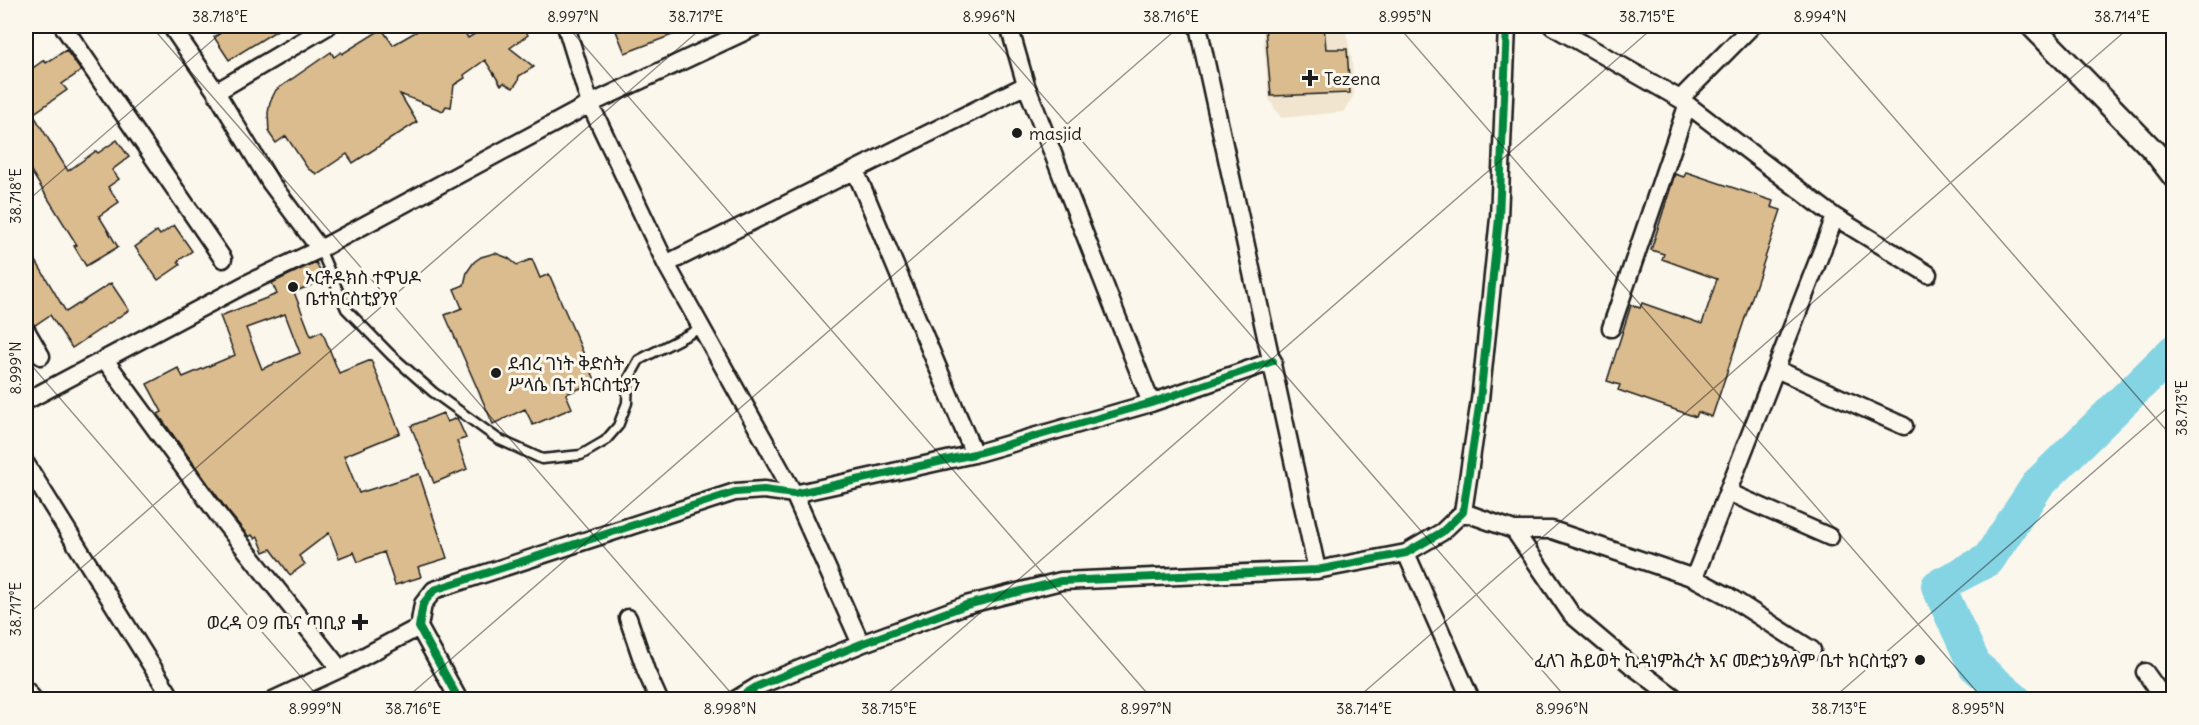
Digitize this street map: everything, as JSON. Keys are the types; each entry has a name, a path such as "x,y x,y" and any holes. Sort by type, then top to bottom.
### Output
{"street":[{"path":"63,26 223,259"},
{"path":"171,26 216,92 270,182 320,249"},
{"path":"216,92 328,26"},
{"path":"566,26 590,105 666,264 794,494 861,644"},
{"path":"26,401 246,284 320,249 590,105 757,26"},
{"path":"1008,26 1026,85 1150,404"},
{"path":"1198,26 1317,570"},
{"path":"735,699 761,693 861,644 966,605 1061,581 1317,570 1406,553 1442,532 1463,512 1479,400 1499,218 1507,26"},
{"path":"1552,26 1683,103 1835,217 1928,274"},
{"path":"1611,328 1683,103 1751,26"},
{"path":"2032,26 2154,151 2174,177"},
{"path":"666,264 1026,85"},
{"path":"855,170 974,454"},
{"path":"1694,578 1835,217"},
{"path":"26,330 41,356"},
{"path":"105,360 219,516 340,669"},
{"path":"459,699 419,627 423,604 434,591 735,492 764,490 794,494 974,454 1150,404 1273,361"},
{"path":"1776,369 1904,426"},
{"path":"26,464 173,699"},
{"path":"1728,492 1830,537"},
{"path":"1463,512 1514,530 1552,530 1694,578 1728,596 1812,650"},
{"path":"1514,530 1572,615 1631,665 1678,699"},
{"path":"1406,553 1471,699"},
{"path":"628,618 646,670 660,699"},
{"path":"273,699 340,669 419,627"},
{"path":"2145,672 2165,699"},
{"path":"26,690 33,699"}],"lane":[{"path":"320,249 346,309 391,355 433,392 498,439 542,459 581,455 605,441 618,426 627,402 628,380 639,360 701,328"}],"shaded area":[{"name":"Tezena","path":"1262,26 1345,26 1352,61 1354,95 1343,112 1281,118 1269,99"}],"building":[{"path":"219,26 284,26 229,60 214,37 222,32"},
{"path":"426,26 461,26 468,38 488,26 523,26 528,35 510,48 534,67 519,76 513,88 504,83 501,85 485,60 454,85 451,107 446,106 443,111 400,94 417,122 353,163 347,154 317,174 308,169 286,136 276,143 269,133 268,113 276,90 331,52 334,57 341,52 342,54 382,29 393,45"},
{"path":"614,26 693,26 693,27 625,53"},
{"name":"Tezena","path":"1265,26 1324,26 1326,49 1347,49 1350,93 1271,96"},
{"path":"66,50 81,71 62,84 67,90 33,114 68,171 96,151 98,153 117,140 129,157 112,170 119,179 108,187 119,202 99,216 118,247 86,266 74,246 77,245 26,163 26,73 44,60 46,63"},
{"path":"1686,172 1773,201 1771,207 1781,210 1712,417 1698,412 1696,417 1618,390 1620,385 1607,381 1631,305 1640,308 1642,303 1702,324 1717,279 1662,259 1664,254 1651,250 1675,174 1684,177"},
{"path":"174,225 192,251 178,261 180,265 158,280 135,247 157,231 160,235"},
{"path":"26,244 66,312 111,283 129,310 72,348 50,315 35,325 26,320"},
{"path":"495,253 508,258 517,265 532,259 540,278 549,274 596,382 566,394 572,408 533,425 525,409 493,424 445,315 462,308 454,289 464,285 467,272 474,262 481,257"},
{"path":"316,262 324,280 294,292 311,336 322,331 339,373 371,360 400,433 344,456 359,493 419,474 447,558 418,567 421,577 395,585 384,552 358,562 354,552 339,558 329,533 299,556 305,564 290,575 271,549 264,552 258,537 255,539 252,535 249,537 158,414 162,412 147,384 178,368 183,377 235,355 220,316 277,294 272,283","holes":["285,314 300,353 262,369 246,328"]},
{"path":"443,413 447,422 457,418 466,438 457,441 467,469 434,483 411,426"}],"waterway":[{"path":"2015,700 1975,666 1938,586 1988,560 2038,484 2174,351"}],"cycle path":[{"path":"735,700 758,686 966,605 1061,581 1317,570 1406,553 1442,532 1463,512 1480,400 1499,218 1507,26"},
{"path":"459,700 419,627 423,604 434,590 735,492 764,490 794,494 974,454 1151,403 1273,361"}],"place":[{"name":"Tezena","path":"1310,78"},
{"name":"masjid","path":"1017,133"},
{"name":"ኦርቶዶክስ ተዋህዶ ቤተክርስቲያንየ","path":"293,287"},
{"name":"ደብረ ገነት ቅድስት ሥላሴ ቤተ ክርስቲያን","path":"496,373"},
{"name":"ወረዳ 09 ጤና ጣቢያ","path":"360,622"},
{"name":"ፈለገ ሕይወት ኪዳነምሕረት እና መድኃኔዓለም ቤተ ክርስቲያን","path":"1920,660"}]}
